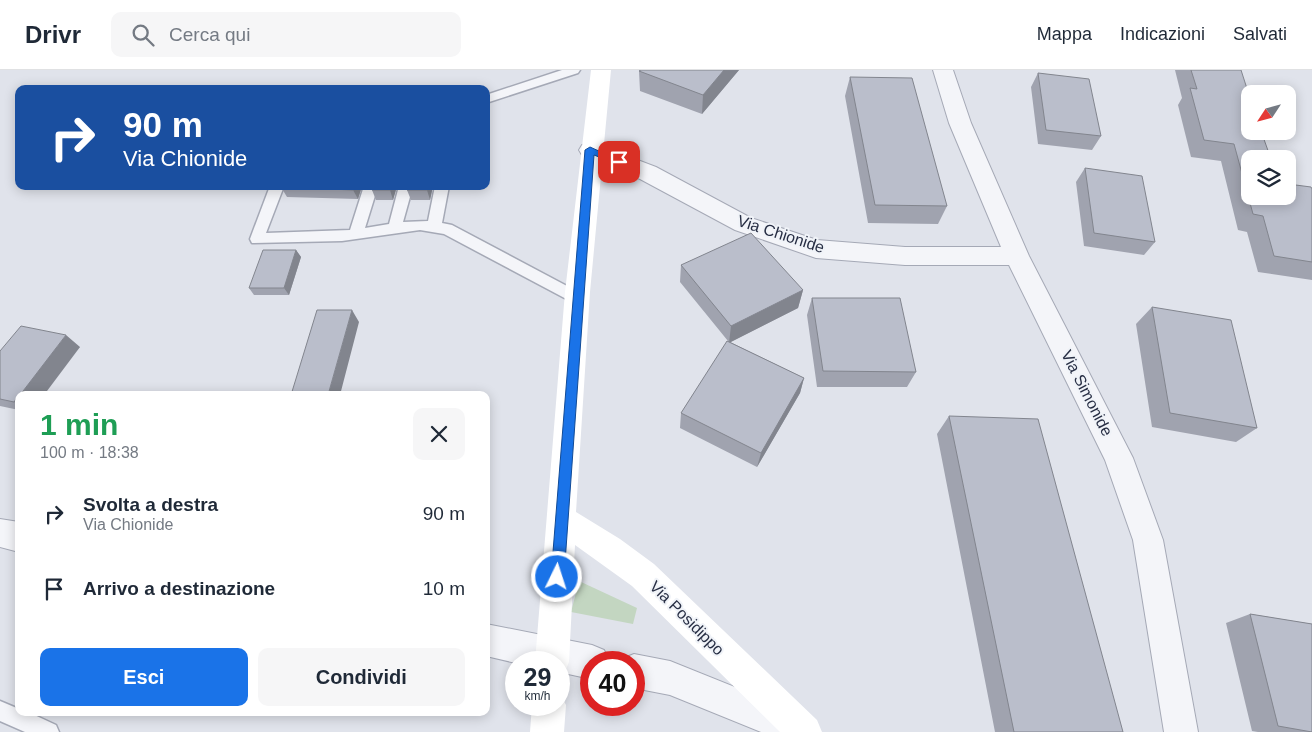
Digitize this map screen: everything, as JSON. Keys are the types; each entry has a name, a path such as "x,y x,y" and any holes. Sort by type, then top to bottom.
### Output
{"street":[{"path":"552,651 577,298 590,150 601,70"},
{"name":"Via Simonide","path":"944,70 960,123 1017,256 1120,458 1148,540 1181,732"},
{"name":"Via Chionide","path":"590,150 648,173 743,224 816,249 905,256 1017,256"},
{"name":"Via Posidippo","path":"561,519 609,549 643,575 803,731"},
{"path":"0,533 15,537"},
{"path":"490,641 526,651"},
{"name":"Via Posidippo","path":"645,673 670,678 803,731"},
{"path":"547,732 548,716"}],"lane":[{"path":"490,98 574,70"},
{"path":"275,190 257,239 356,234 420,225 446,229 577,298"},
{"path":"356,234 370,190"},
{"path":"395,228 405,190"},
{"path":"434,227 441,190"},
{"path":"0,711 50,732"}],"green space":[{"path":"579,581 637,608 633,624 571,612"}],"building":[{"path":"724,70 703,95 639,71"},
{"path":"1191,70 1241,70 1246,85 1241,85 1241,140 1264,140 1268,150 1241,150 1241,170 1234,144 1204,140 1190,88 1197,89"},
{"path":"1038,73 1089,79 1101,136 1046,130"},
{"path":"850,77 912,78 947,206 875,205"},
{"path":"1085,168 1142,176 1155,242 1094,233"},
{"path":"1296,185 1311,187 1312,262 1274,256 1263,216 1253,214 1251,205 1296,205"},
{"path":"751,233 803,290 731,326 681,265"},
{"path":"263,250 296,250 284,288 249,288"},
{"path":"812,298 900,298 916,372 823,371"},
{"path":"1152,307 1231,320 1257,428 1170,413"},
{"path":"317,310 352,310 329,391 292,391"},
{"path":"21,326 66,335 23,391 15,391 14,402 0,399 0,351"},
{"path":"727,341 804,378 761,453 681,413"},
{"path":"949,416 1038,419 1123,732 1014,732"},
{"path":"1250,614 1312,624 1312,732 1278,726"}],"route":[{"path":"557,577 577,298 590,150 619,162"}]}
